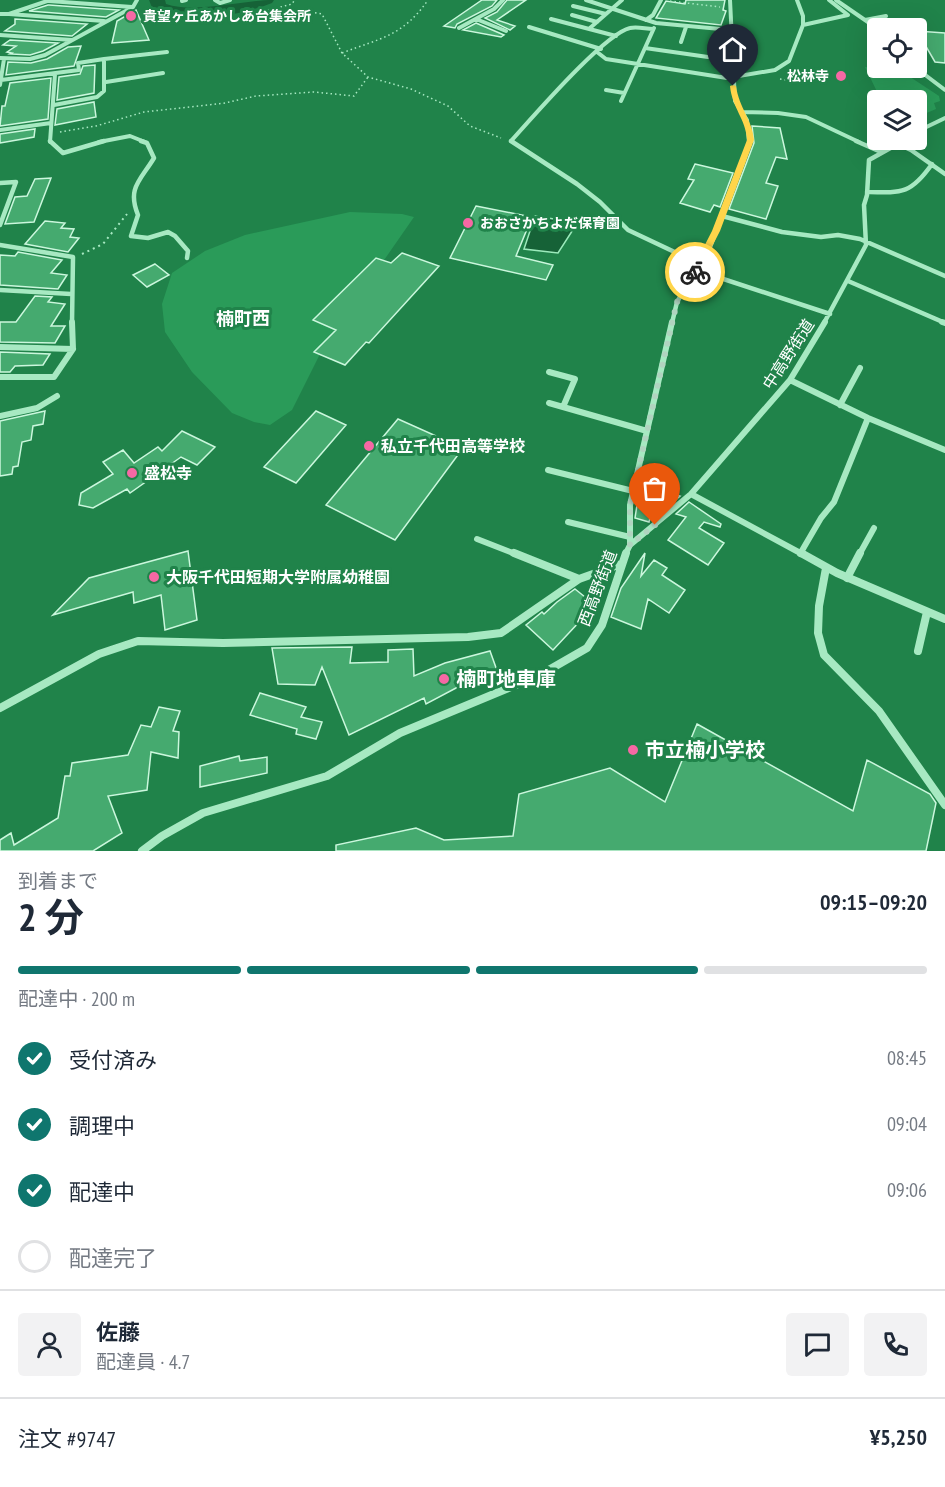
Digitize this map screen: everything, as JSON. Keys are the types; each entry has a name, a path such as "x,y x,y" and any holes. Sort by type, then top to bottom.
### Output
{"street":[{"path":"9,14 50,0 133,7"},
{"path":"137,0 133,7 45,55 30,59 2,58 1,82 79,69 78,63 167,52"},
{"path":"215,0 220,3 230,0"},
{"path":"459,28 494,9 503,0"},
{"path":"586,0 656,23 730,30"},
{"path":"590,28 622,0"},
{"path":"646,20 653,15 661,0"},
{"name":"西高野街道","path":"142,851 162,836 203,813 327,776 400,733 540,675 587,648 602,625 630,541 630,505 677,302 698,267 722,216 750,140 750,127 735,101 729,0"},
{"path":"529,27 599,50 606,58 734,78 775,70 786,65 803,25 803,16 797,0"},
{"path":"803,25 848,15 829,0"},
{"path":"836,0 865,20 886,16"},
{"path":"573,6 606,14"},
{"path":"0,14 106,22"},
{"path":"572,15 597,22"},
{"path":"475,19 506,31"},
{"path":"551,19 616,36"},
{"path":"621,101 656,23"},
{"path":"681,42 686,27"},
{"path":"653,29 628,28 616,36 546,102 511,141 577,184 600,202 628,230 698,267 830,314"},
{"path":"0,35 73,40"},
{"path":"645,48 708,57"},
{"path":"54,105 97,97 104,91 106,82 104,59"},
{"path":"106,82 163,73"},
{"path":"55,74 54,105 49,133 51,142 63,153 106,140 130,136 147,143 154,158 133,194 138,215 131,236 148,238 168,232 183,244 188,251 187,258"},
{"path":"927,76 945,90"},
{"path":"606,90 624,93"},
{"path":"741,112 800,116 814,120 858,144 881,152"},
{"path":"927,127 945,118"},
{"path":"0,130 51,123"},
{"name":"中高野街道","path":"630,541 691,494 790,380 830,314 866,243 864,205 867,200 867,166 869,160 884,150"},
{"path":"908,150 945,174"},
{"path":"867,192 908,192 918,185 932,164"},
{"path":"0,183 16,182 0,225"},
{"path":"722,216 782,232 821,237 838,235 860,239 945,276"},
{"path":"0,245 74,257 71,294 73,349 54,376 0,377"},
{"path":"848,281 945,323"},
{"path":"0,290 71,294"},
{"path":"0,347 73,349"},
{"path":"840,405 860,368"},
{"path":"549,372 575,379 563,407"},
{"path":"790,380 868,418 945,450"},
{"path":"0,416 37,408 57,396"},
{"path":"549,403 647,430"},
{"path":"800,554 821,518 834,502 868,418"},
{"path":"548,470 633,491"},
{"path":"691,494 826,568 945,619"},
{"path":"568,522 630,541"},
{"path":"847,578 874,528"},
{"path":"477,539 579,579"},
{"path":"0,708 99,654 138,641 224,643 468,637 501,633 579,579 621,564"},
{"path":"826,568 822,581 819,624 824,655 879,711 945,805"},
{"path":"918,651 927,612"}],"path":[{"path":"292,0 294,1 292,4 247,18 310,12 322,14 342,53 349,62 368,77 411,88 448,106 470,126 511,141"},
{"path":"342,53 402,30 417,16 428,0"},
{"path":"666,0 730,8"},
{"path":"49,133 96,126 144,112 225,103 256,96 314,92 354,96 368,77"},
{"path":"74,257 103,244 135,206"}],"shaded area":[{"path":"870,78 912,78 939,96 940,101 934,103 936,109 927,113 927,90 876,90"},
{"path":"350,212 402,214 414,217 323,348 292,410 270,425 254,422 232,413 192,372 165,332 162,304 172,273 205,251 245,235"},
{"path":"535,216 573,222 576,225 558,253 524,249"}],"building":[{"path":"482,0 497,0 492,6 457,24 455,28 444,26"},
{"path":"507,0 526,0 497,20 515,26 510,30 485,18 497,12"},
{"path":"686,0 725,0 723,10 726,11 721,25 656,18 666,1 685,4"},
{"path":"48,5 119,10 106,17 29,11"},
{"path":"136,10 149,40 112,43 117,21"},
{"path":"15,19 87,24 72,36 5,31 15,24"},
{"path":"476,23 504,35 501,37 463,30"},
{"path":"927,32 945,33 945,63 935,62 927,48"},
{"path":"10,40 58,43 30,55 10,54 12,53 7,52 16,46 3,45"},
{"path":"81,46 74,66 6,75 8,62 31,63 47,59 68,47"},
{"path":"95,65 94,93 57,100 59,77 80,74 83,66"},
{"path":"51,78 48,119 0,126 2,106 5,106 10,83"},
{"path":"94,102 96,117 55,125 57,109"},
{"path":"752,126 780,128 787,159 776,157 766,183 778,186 766,219 729,209 754,143"},
{"path":"35,129 34,137 0,143 0,134"},
{"path":"695,164 733,173 720,207 714,205 710,212 680,203 694,180 688,179"},
{"path":"51,178 34,222 5,224 15,197 27,196 35,179"},
{"path":"476,206 532,217 516,256 553,265 546,280 450,258"},
{"path":"45,221 65,223 61,228 74,229 70,237 79,238 68,252 25,244"},
{"path":"18,252 62,260 51,273 67,275 58,289 0,285 0,255 15,256"},
{"path":"402,253 439,266 369,343 366,342 345,365 314,352 336,330 313,320 376,258 391,263"},
{"path":"155,264 169,275 147,287 133,275"},
{"path":"35,296 52,297 48,302 65,304 51,326 65,326 55,343 0,342 0,322 16,322"},
{"path":"0,352 50,354 43,365 15,366 10,372 0,372"},
{"path":"45,411 43,424 33,426 31,440 22,442 18,466 13,467 12,474 0,476 0,421"},
{"path":"316,411 346,425 296,483 264,467"},
{"path":"398,419 463,448 395,540 326,505"},
{"path":"182,431 215,447 197,465 181,457 130,493 127,489 93,508 79,505 81,493 113,474 103,462 123,450 134,463 158,447 162,451"},
{"path":"640,486 680,496 664,510 653,507 649,522 635,518"},
{"path":"689,502 721,524 720,527 704,522 699,528 724,543 708,565 668,540 686,517 676,514"},
{"path":"188,551 197,620 165,630 161,595 134,603 133,592 53,615 89,578"},
{"path":"645,553 641,576 654,560 667,568 662,575 685,590 669,613 648,599 641,629 611,617 621,588"},
{"path":"575,589 595,605 553,650 526,625"},
{"path":"352,647 350,663 388,662 388,650 413,649 414,676 445,663 490,651 499,676 456,688 426,704 424,698 349,735 322,667 315,685 278,684 272,648"},
{"path":"260,693 306,707 301,717 322,722 316,739 296,734 297,729 250,715"},
{"path":"159,707 180,711 173,731 179,732 178,758 151,752 147,790 108,796 122,833 93,851 0,851 0,840 11,833 14,845 58,818 65,776 70,776 72,763 128,755 141,725 151,727"},
{"path":"697,724 853,811 867,760 930,794 936,803 926,851 336,851 336,845 416,828 444,840 513,836 519,794 610,768 665,802"},
{"path":"239,756 240,761 267,757 267,773 200,787 200,766"}],"waterway":[{"path":"157,0 159,7 181,12 229,9 266,0"}],"way so far":[{"path":"655,525 630,545 630,505 677,302 695,272"}],"place":[{"name":"貴望ヶ丘あかしあ台集会所","path":"131,16"},
{"name":"松林寺","path":"841,76"},
{"name":"おおさかちよだ保育園","path":"468,223"},
{"name":"私立千代田高等学校","path":"369,446"},
{"name":"盛松寺","path":"132,473"},
{"name":"大阪千代田短期大学附属幼稚園","path":"154,577"},
{"name":"楠町地車庫","path":"444,679"},
{"name":"市立楠小学校","path":"633,750"}],"district":[{"name":"楠町西","path":"243,318"}],"route":[{"path":"695,272 710,247 750,140 750,127 735,101 733,86"}]}
